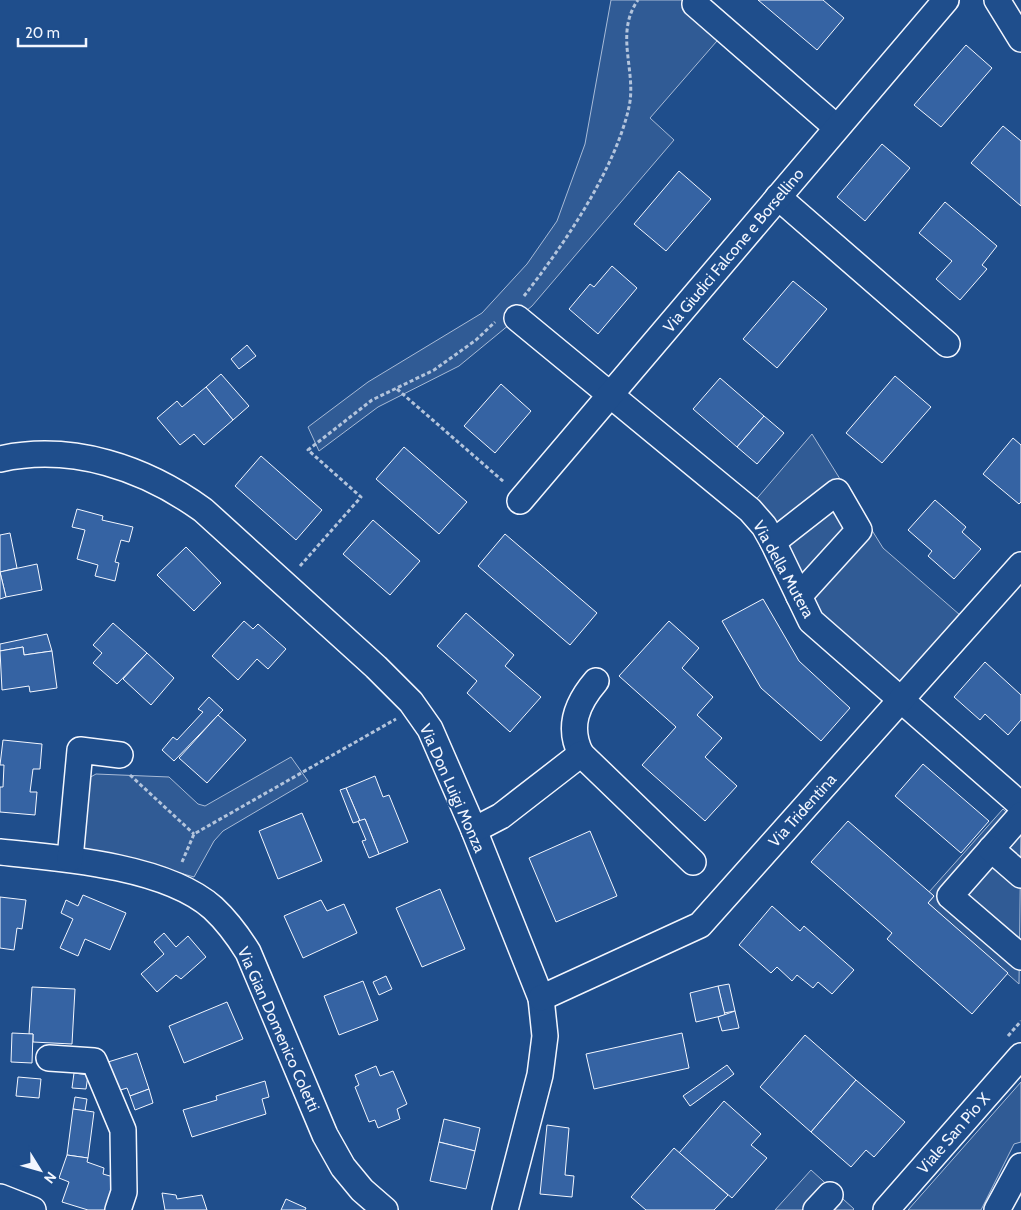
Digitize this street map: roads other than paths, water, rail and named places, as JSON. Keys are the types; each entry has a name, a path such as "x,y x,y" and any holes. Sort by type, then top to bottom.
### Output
{"street":[{"name":"Via Giudici Falcone e Borsellino","path":"520,501 611,396 836,127 946,0"},
{"path":"997,0 1021,39"},
{"path":"695,4 836,127"},
{"path":"778,197 947,344"},
{"name":"Via della Mutera","path":"510,313 750,510 764,526 773,542 811,621 1021,805"},
{"name":"Via Don Luigi Monza","path":"0,459 42,454 79,455 153,479 181,494 204,510 376,667 415,708 430,729 474,830 541,998 544,1053 505,1210"},
{"path":"773,542 837,492 859,530 799,596"},
{"name":"Via Tridentina","path":"541,998 700,925 1021,565"},
{"path":"596,682 578,705 575,743 581,754 693,862"},
{"path":"70,859 80,750 120,755"},
{"path":"474,830 501,816 581,754"},
{"path":"1021,815 950,896 1021,957"},
{"path":"991,849 1021,874"},
{"name":"Via Gian Domenico Coletti","path":"0,852 70,859 156,877 212,907 234,929 248,952 325,1135 348,1173 362,1190 385,1210"},
{"name":"Viale San Pio X","path":"886,1210 1021,1056"},
{"path":"49,1058 94,1061 123,1130 124,1192 118,1210"},
{"path":"997,1210 1021,1166"},
{"path":"0,1197 33,1210"}]}
